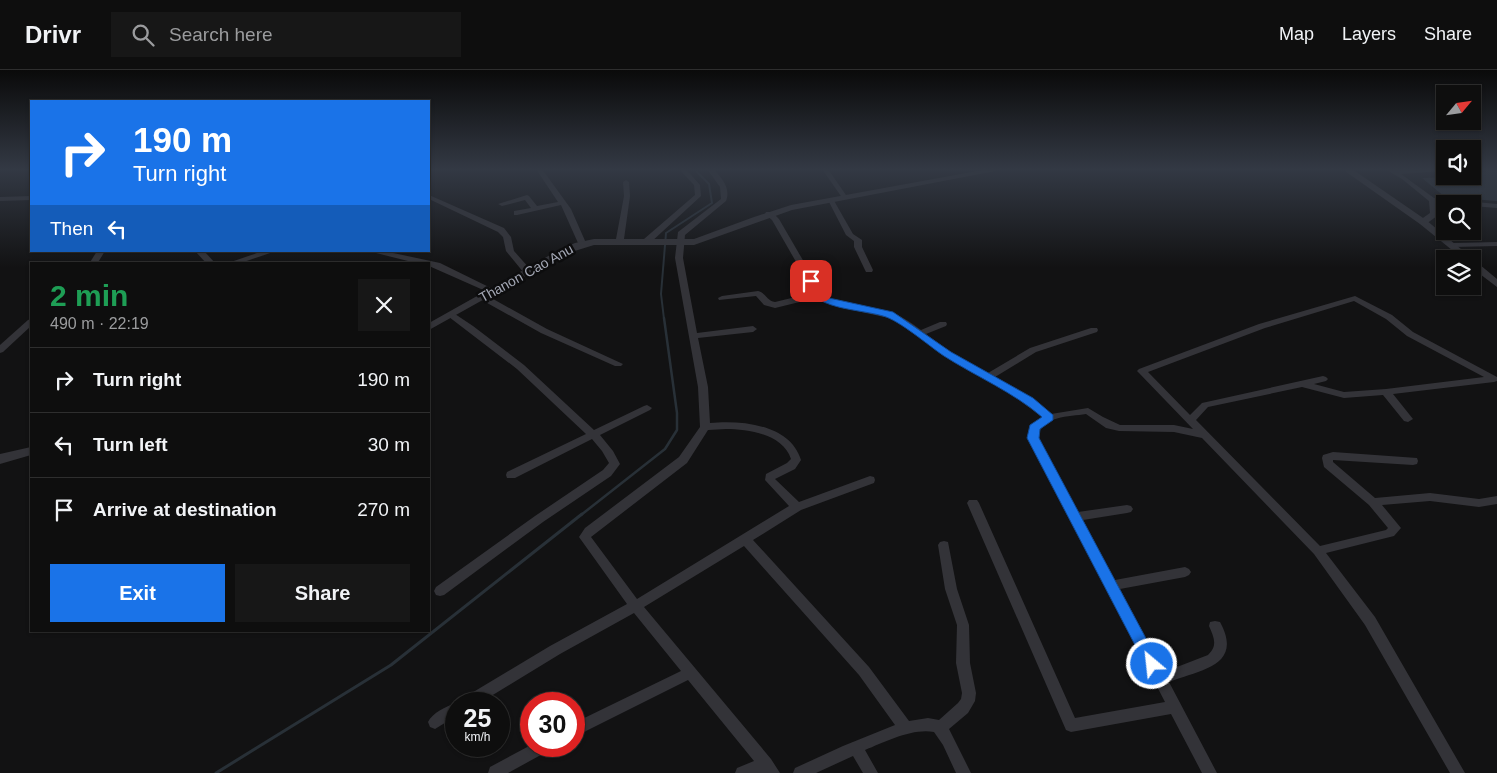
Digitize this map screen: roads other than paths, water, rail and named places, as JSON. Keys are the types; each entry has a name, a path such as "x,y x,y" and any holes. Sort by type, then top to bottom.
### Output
{"street":[{"path":"439,202 501,230 507,238 510,251 527,271"},
{"path":"502,204 510,202"},
{"path":"530,202 534,207"},
{"path":"517,213 534,207 562,202 582,243"},
{"path":"620,239 626,202"},
{"path":"647,241 691,202"},
{"path":"722,202 681,234 676,242 704,387 705,427 683,460 589,531 585,537 635,606 770,768 742,773"},
{"path":"676,242 706,238 769,214 823,202"},
{"path":"832,202 850,235 858,240 858,247 869,270"},
{"path":"1394,202 1459,250"},
{"path":"1423,222 1434,214 1432,202"},
{"path":"1452,202 1497,206"},
{"path":"769,214 775,219 811,281 811,288 816,295 835,303 887,313 947,354 1029,400 1049,418"},
{"name":"Thanon Cao Anu","path":"430,326 527,271 582,243 620,239 676,242"},
{"path":"1453,245 1497,244"},
{"path":"199,252 210,262"},
{"path":"236,262 269,252"},
{"path":"377,252 422,262"},
{"path":"430,264 493,291"},
{"path":"1481,270 1497,284"},
{"path":"722,298 758,293 767,303 775,305 816,295"},
{"path":"483,297 544,332 618,364"},
{"path":"1458,773 1370,621 1318,551 1142,371 1262,326 1355,298 1390,317 1410,334 1496,379"},
{"path":"440,591 538,519 613,468 615,464 593,435 562,404 499,348 452,315"},
{"path":"0,350 30,323"},
{"path":"919,334 943,324"},
{"path":"694,336 753,329"},
{"path":"989,377 1033,350 1094,330"},
{"path":"1190,421 1205,405 1323,379"},
{"path":"1301,384 1344,395 1496,379"},
{"path":"1386,392 1408,419"},
{"path":"511,474 647,408"},
{"path":"1203,435 1169,428 1119,429 1106,424 1088,411 1049,418 1034,428 1033,438 1210,773"},
{"path":"705,427 750,427 764,431 783,442 796,456 796,460 791,466 770,477 770,480 797,507"},
{"path":"0,459 30,451"},
{"path":"1318,551 1393,532 1394,524 1373,502 1328,464 1327,458 1333,456 1413,461"},
{"path":"485,692 555,650 635,606 797,507 870,480"},
{"path":"1373,502 1430,497 1479,502 1497,500"},
{"path":"973,503 1072,725 1174,707"},
{"path":"1075,517 1127,509"},
{"path":"745,539 864,670 905,727"},
{"path":"940,728 963,708 968,701 969,693 963,663 964,625 951,589 944,546"},
{"path":"1111,586 1185,572"},
{"path":"1160,679 1213,659 1220,653 1222,643 1215,626"},
{"path":"585,725 691,672"},
{"path":"435,722 445,716"},
{"path":"800,773 905,727 932,724 940,728 964,773"},
{"path":"856,748 871,773"},
{"path":"495,772 523,757"}],"waterway":[{"path":"664,319 661,294 666,233 712,202"},
{"path":"581,515 665,449 677,430 677,413 664,318"},
{"path":"216,773 391,665 582,514"}]}
